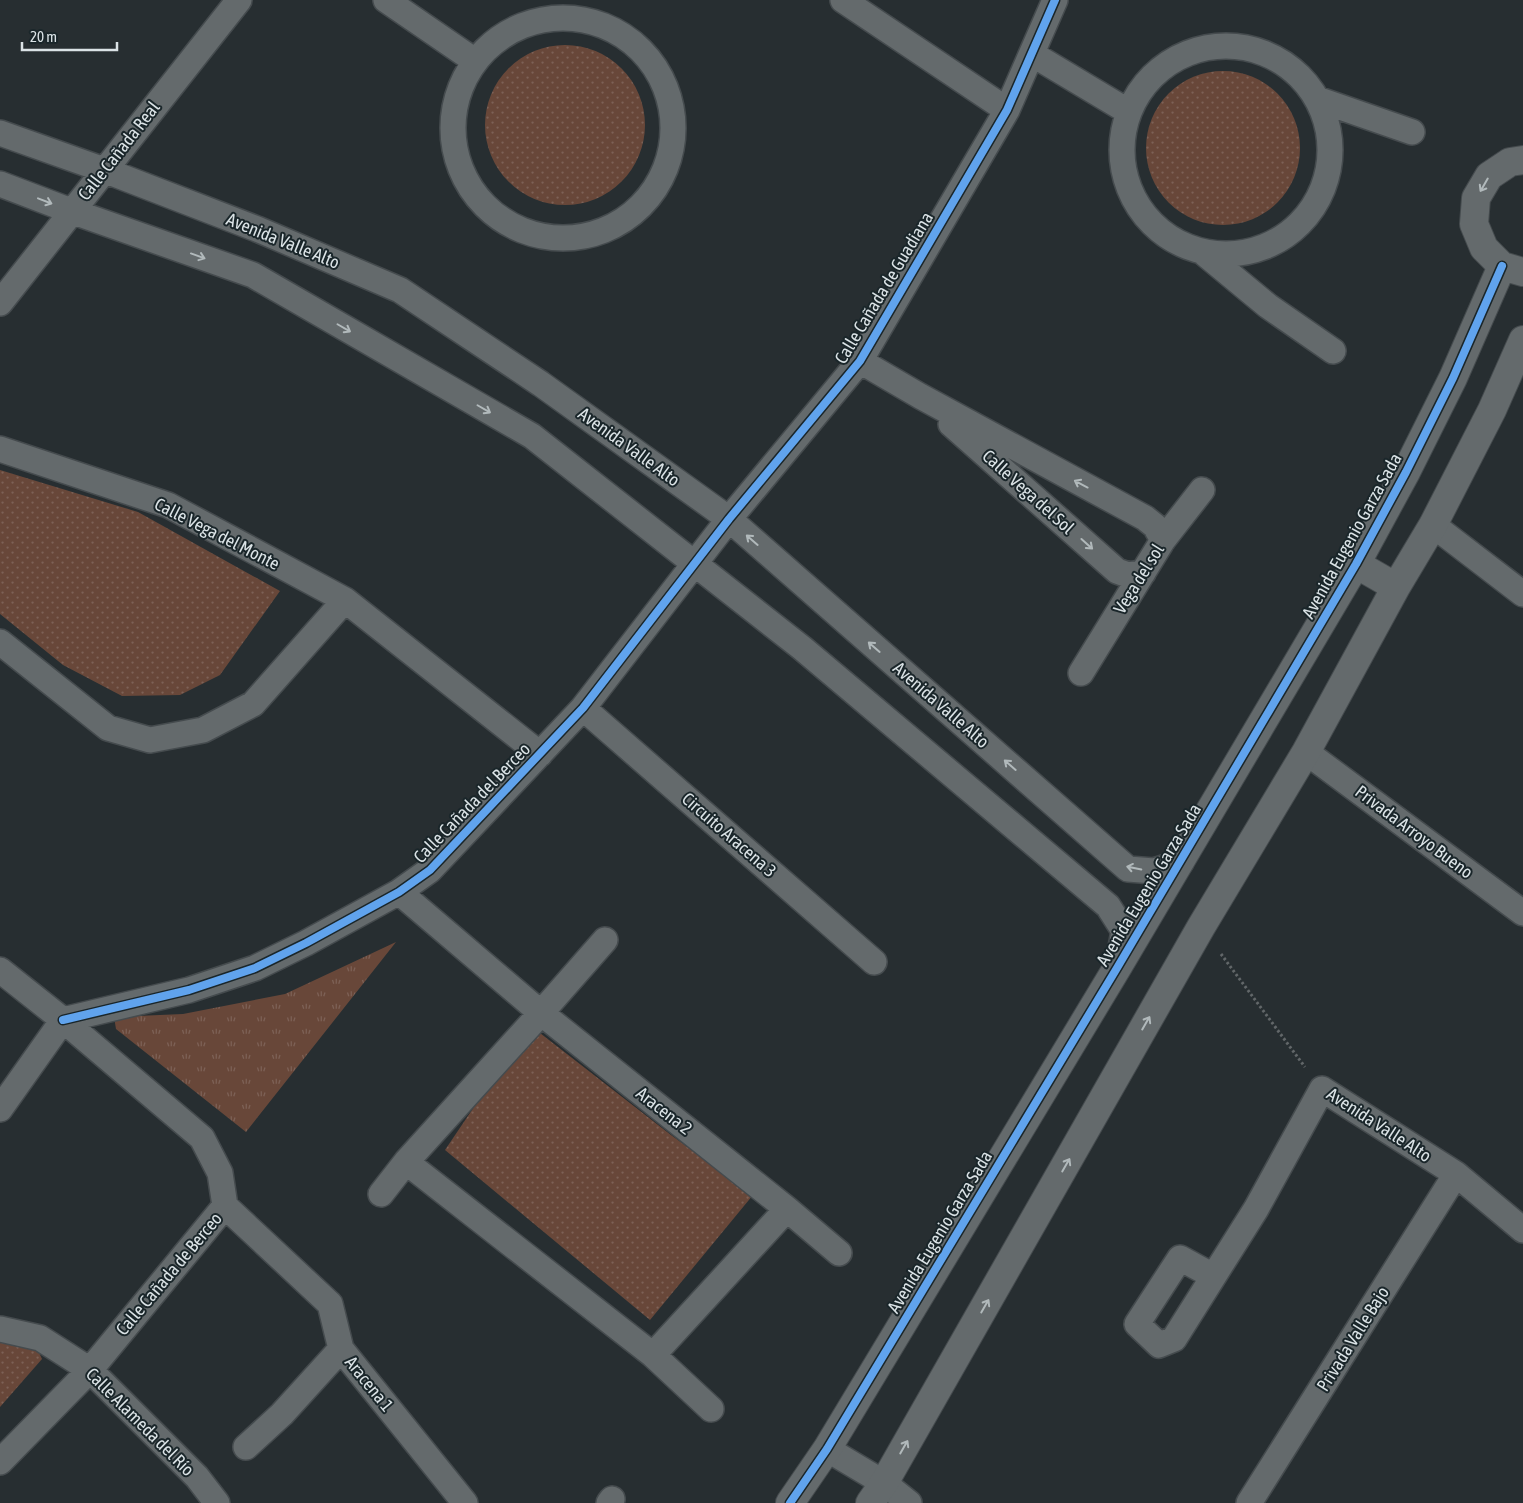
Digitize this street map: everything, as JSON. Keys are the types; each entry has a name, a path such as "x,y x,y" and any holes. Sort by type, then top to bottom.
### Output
{"street":[{"name":"Calle Cañada Real","path":"0,303 239,0"},
{"path":"386,0 475,61"},
{"path":"843,0 1007,110"},
{"name":"Calle Cañada de Guadiana","path":"694,564 860,361 1007,110 1055,0"},
{"path":"558,16 579,17 614,29 641,49 655,66 665,84 672,110 674,137 666,167 652,195 626,219 595,234 569,238 543,237 521,230 500,218 481,202 465,178 455,150 453,120 460,89 475,61 503,35 538,19 558,16"},
{"path":"1204,253 1240,254 1274,244 1300,224 1320,196 1330,164 1328,131 1317,99 1296,73 1268,54 1235,46 1202,48 1172,61 1146,83 1129,112 1122,147 1127,183 1144,215 1171,239 1204,253 1268,306 1333,352"},
{"path":"1032,54 1129,112"},
{"path":"1317,99 1412,132"},
{"name":"Avenida Valle Alto","path":"0,132 258,229 400,290 540,384 729,519 1128,869 1154,871 1180,862"},
{"path":"1513,269 1484,248 1474,224 1476,198 1489,176 1510,162 1523,160"},
{"path":"0,184 253,276 532,436 802,648 1108,906 1124,930 1117,968"},
{"name":"Avenida Eugenio Garza Sada","path":"790,1503 827,1449 1117,968 1356,564 1406,472 1453,378 1513,269"},
{"path":"877,1493 1201,927 1306,752 1396,587 1434,525 1492,410 1523,340"},
{"name":"Calle Vega del Sol","path":"860,361 920,396 1145,518 1155,526 1163,540"},
{"name":"Calle Vega del Sol","path":"920,396 1117,571 1128,575 1143,573"},
{"name":"Calle Vega del Monte","path":"0,449 168,505 345,600 540,754"},
{"name":"Vega del sol","path":"1081,673 1163,540 1202,490"},
{"path":"1434,525 1523,594"},
{"name":"Calle Cañada del Berceo","path":"63,1020 189,990 255,968 306,943 399,892 430,870 583,708 694,564"},
{"path":"1356,564 1396,587"},
{"path":"0,642 108,728 150,740 202,730 253,704 345,600"},
{"name":"Circuito Aracena 3","path":"583,708 874,962"},
{"name":"Privada Arroyo Bueno","path":"1306,752 1523,913"},
{"name":"Aracena 2","path":"399,892 541,1014 787,1209 839,1253"},
{"path":"381,1194 406,1162 541,1014 605,940"},
{"name":"Calle Cañada de Berceo","path":"0,970 63,1020 202,1138 220,1173 225,1206 90,1370 0,1462"},
{"path":"0,1109 63,1020"},
{"name":"Avenida Valle Alto","path":"1322,1089 1456,1174 1523,1230"},
{"path":"1213,1276 1256,1209 1322,1089"},
{"path":"406,1162 653,1355 711,1409"},
{"name":"Privada Valle Bajo","path":"1250,1502 1456,1174"},
{"path":"225,1206 330,1304 341,1348"},
{"path":"653,1355 787,1209"},
{"name":"Calle Alameda del Río","path":"0,1329 40,1338 90,1370 196,1478 217,1503"},
{"name":"Aracena 1","path":"246,1447 282,1414 341,1348 465,1503"},
{"path":"827,1449 877,1493 909,1503"}],"green space":[{"path":"565,45 596,51 616,63 627,74 639,94 645,125 639,156 627,176 616,187 596,199 565,205 534,199 514,187 503,176 491,156 485,125 491,94 503,74 514,63 534,51"},
{"path":"1223,71 1253,76 1278,93 1295,118 1300,148 1295,178 1278,203 1253,220 1223,225 1193,220 1168,203 1151,178 1146,148 1151,118 1168,93 1193,76"},
{"path":"0,470 138,512 280,591 220,675 180,695 122,696 63,665 0,614"},
{"path":"396,942 246,1132 116,1029 114,1017 183,1014 285,994"},
{"path":"531,1026 671,1135 753,1195 650,1320 445,1150 511,1052"},
{"path":"0,1337 35,1344 42,1359 0,1407"}],"cycle path":[{"path":"63,1020 189,990 255,968 306,943 399,892 430,870 583,708 729,519 860,361 1007,110 1055,0"},
{"path":"790,1503 827,1449 1117,968 1356,564 1406,472 1453,378 1502,266"}]}
